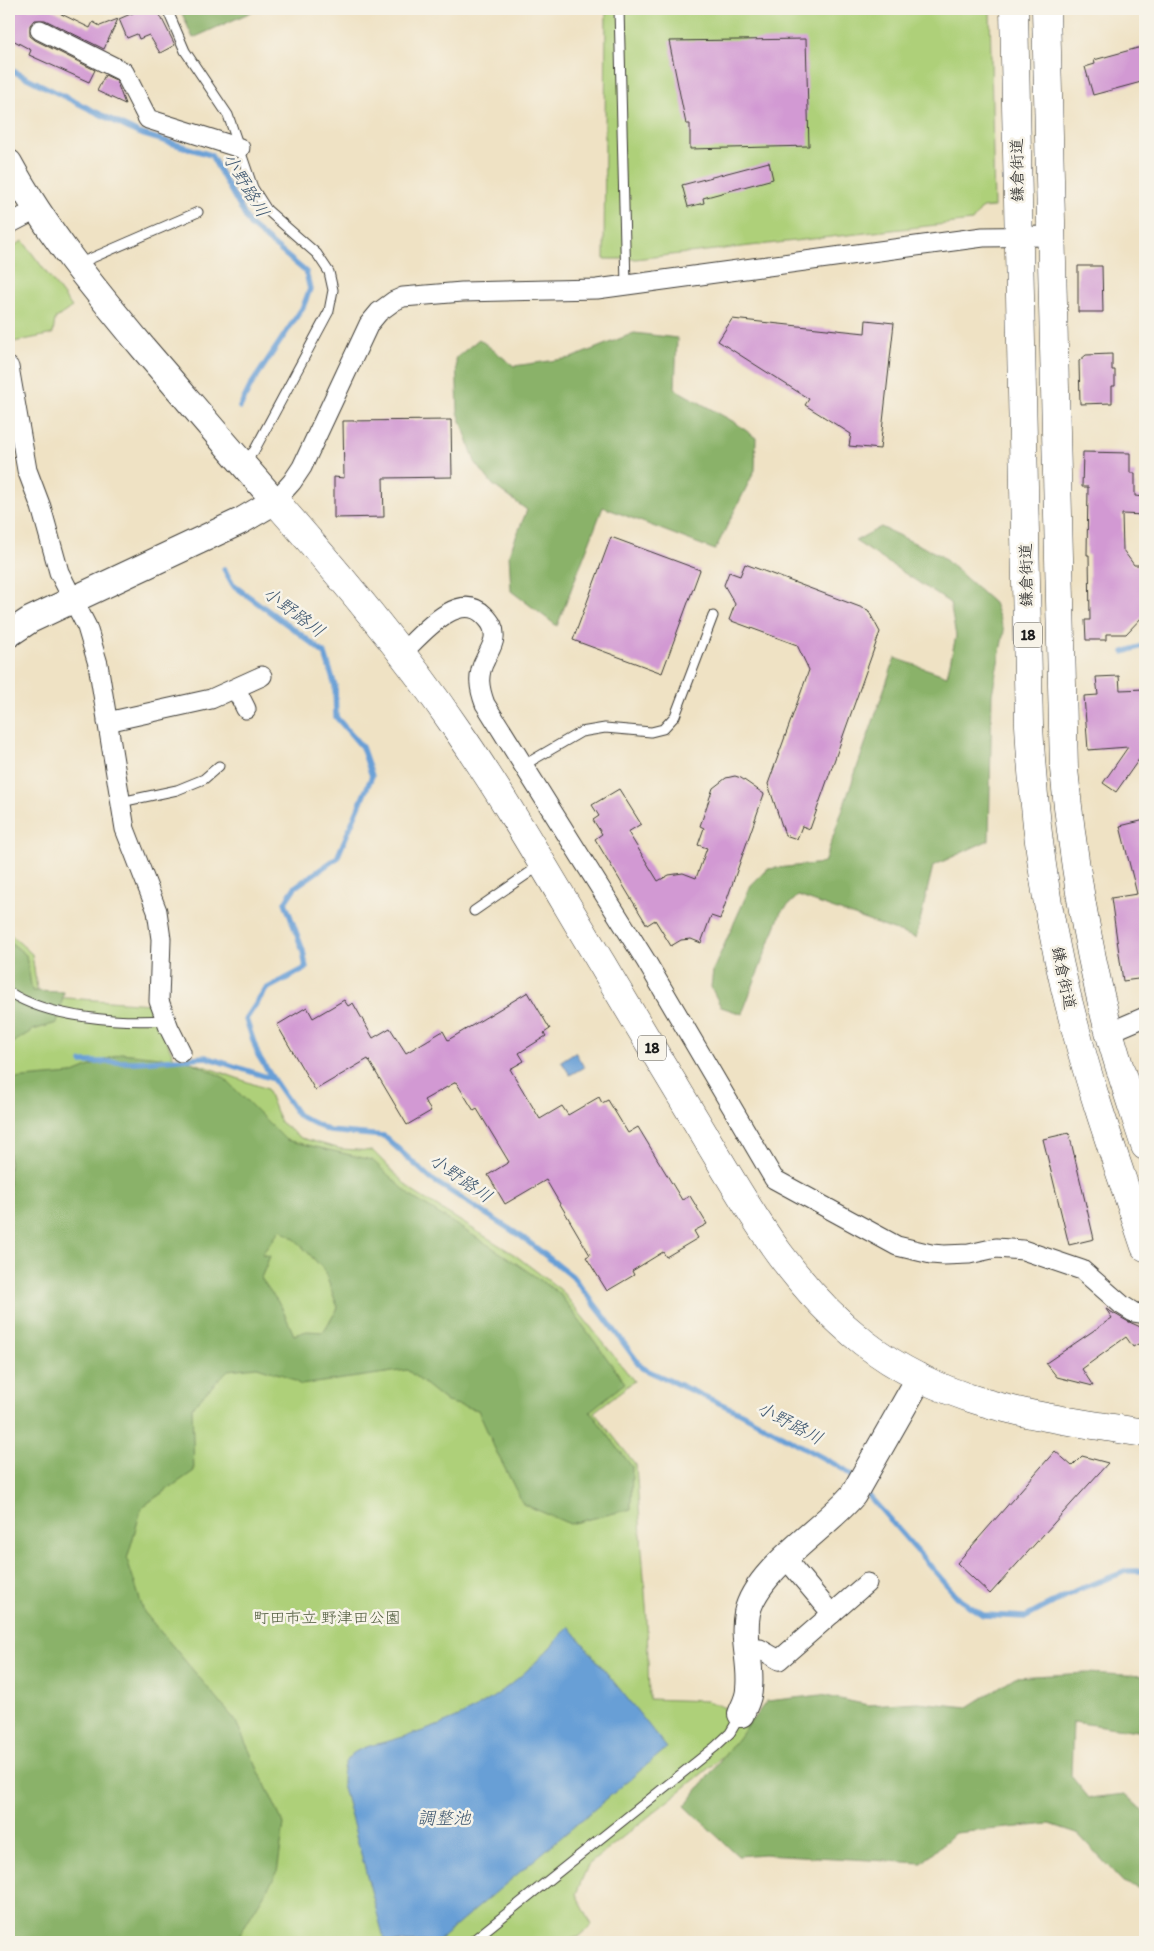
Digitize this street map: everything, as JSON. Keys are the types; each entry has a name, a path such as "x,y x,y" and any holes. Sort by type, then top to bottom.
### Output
{"main road":[{"name":"鎌倉街道","path":"1014,9 1029,725 1037,822 1048,902 1074,1026 1145,1247"},
{"name":"鎌倉街道","path":"1046,9 1064,769 1079,889 1094,967 1110,1032 1145,1146"},
{"name":"18","path":"275,501 345,581 402,652 460,734 542,864 744,1202 787,1266 811,1294 864,1343 894,1363 960,1395 1011,1411 1145,1433"}],"street":[{"path":"40,30 124,72 148,119 240,148"},
{"path":"9,163 36,210 76,265 275,501"},
{"path":"9,224 36,210"},
{"path":"9,634 30,620 73,599 228,528 275,501 302,467 369,324 379,312 394,301 403,298 462,292 596,289 983,237 1051,236"},
{"path":"9,367 28,470 41,507 59,572 87,627 98,664 125,829 157,910 161,939 159,1001 181,1052"},
{"path":"402,652 444,614 455,608 469,608 481,612 490,620 494,629 494,640 479,676 479,690 485,704 646,961 774,1179 897,1246 944,1255 969,1254 996,1248 1023,1250 1082,1270 1122,1305 1133,1312 1145,1314"},
{"path":"107,722 210,699 262,676"},
{"path":"236,689 246,709"},
{"path":"1110,1032 1145,1017"},
{"path":"741,1714 750,1689 744,1632 748,1610 766,1576 840,1510 853,1495 920,1377"},
{"path":"785,1558 832,1614"},
{"path":"747,1650 760,1649 779,1660 867,1583"}],"lane":[{"path":"167,9 185,51 228,115 253,188 267,210 317,254 329,272 333,290 330,311 254,451 239,460"},
{"path":"619,9 626,286"},
{"path":"76,265 198,212"},
{"path":"524,765 582,732 605,728 651,732 663,728 675,716 713,616"},
{"path":"121,802 177,790 204,779 219,766"},
{"path":"474,911 542,864"},
{"path":"9,992 20,1000 46,1009 139,1022 166,1020"},
{"path":"471,1942 715,1747 730,1733 741,1714"}],"green space":[{"path":"180,9 258,9 193,38"},
{"path":"606,9 990,9 994,207 982,208 972,221 635,259 604,259"},
{"path":"23,241 72,307 55,319 53,334 9,343 9,248"},
{"path":"634,333 677,338 675,389 736,423 756,438 755,470 715,550 603,507 557,626 511,591 509,554 527,510 493,485 475,462 458,412 456,358 479,339 514,366 571,358"},
{"path":"881,527 940,555 994,603 1004,631 992,694 989,840 933,866 916,938 798,896 781,912 742,1014 721,1007 711,987 713,970 751,885 767,869 824,863 895,658 947,676 956,636 950,603 855,541"},
{"name":"町田市立 野津田公園","path":"9,933 32,954 38,996 151,1004 177,1065 195,1063 267,1089 280,1122 301,1138 341,1149 373,1151 412,1191 515,1255 561,1290 634,1381 594,1412 636,1465 647,1620 649,1699 707,1701 741,1714 768,1728 739,1744 588,1865 576,1894 592,1925 579,1937 558,1942 9,1942"},
{"path":"9,941 26,955 32,991 64,992 57,1023 33,1030 11,1044 12,1079 71,1074 122,1053 187,1060 223,1077 286,1140 372,1160 412,1197 507,1257 559,1293 625,1383 590,1411 632,1467 631,1509 570,1524 523,1504 495,1449 478,1410 447,1402 407,1370 301,1385 286,1376 257,1367 228,1370 192,1407 194,1471 142,1507 127,1559 144,1612 235,1720 284,1825 277,1873 235,1942 9,1942","holes":["281,1229 297,1241 324,1270 338,1308 323,1332 307,1331 294,1335 281,1306 261,1278 270,1256 262,1254"]},
{"path":"1087,1673 1145,1676 1145,1732 1073,1722 1071,1776 1089,1798 1125,1794 1145,1813 1145,1891 1123,1882 1077,1833 1050,1824 955,1833 922,1863 764,1854 738,1856 685,1806 767,1701 821,1695 868,1705 918,1702 968,1707 1015,1677"}],"water":[{"path":"575,1052 584,1067 570,1075 561,1061"},
{"name":"調整池","path":"569,1626 667,1748 437,1942 385,1942 342,1784 345,1762 359,1750 440,1725 471,1711 502,1691 531,1667"}],"building":[{"path":"9,9 51,9 90,28 93,22 100,26 118,19 104,49 45,20 34,20 30,25 30,36 35,40 95,70 89,82 29,55 31,50 9,38"},
{"path":"142,9 157,9 175,45 160,53 149,35 139,39 137,34 127,38 119,19"},
{"path":"806,39 809,146 690,149 690,124 686,124 669,41"},
{"path":"1145,46 1145,81 1093,95 1085,67 1095,64 1094,60"},
{"path":"105,75 116,80 125,104 97,91"},
{"path":"769,162 773,179 703,198 704,203 688,207 682,185"},
{"path":"1078,266 1102,266 1103,312 1078,312"},
{"path":"732,319 865,333 866,320 894,323 880,449 849,446 851,434 805,405 809,399 718,341"},
{"path":"1112,354 1115,386 1112,386 1112,403 1080,404 1079,361 1086,355"},
{"path":"451,420 452,477 383,478 384,517 334,518 334,477 344,478 343,421"},
{"path":"1083,452 1130,453 1130,473 1135,473 1135,496 1145,497 1145,515 1122,514 1123,550 1134,565 1144,565 1145,614 1126,634 1106,634 1106,640 1086,640 1085,620 1090,620 1089,555 1087,555 1088,487 1082,487"},
{"path":"611,537 700,570 662,673 573,640"},
{"path":"745,564 868,610 880,632 810,829 802,826 797,839 785,835 768,784 809,670 797,645 729,620 735,604 724,585 729,572 740,576"},
{"path":"1119,676 1120,690 1145,689 1145,746 1141,746 1142,755 1116,792 1103,783 1128,747 1088,750 1084,696 1098,695 1096,677"},
{"path":"735,776 764,794 720,919 711,916 701,943 691,939 681,940 671,946 655,920 647,925 595,839 602,834 593,820 599,816 592,805 619,789 641,824 628,832 658,881 669,875 683,873 696,878 707,848 698,845 704,828 700,826 713,788 726,778"},
{"path":"1145,820 1145,978 1123,981 1111,898 1137,894 1120,826"},
{"path":"528,992 550,1029 544,1033 546,1036 519,1053 524,1061 510,1069 540,1119 562,1106 568,1115 599,1097 602,1103 608,1100 628,1133 638,1127 682,1200 690,1196 707,1224 694,1231 698,1238 666,1257 663,1252 632,1271 634,1275 607,1291 586,1257 590,1255 546,1180 505,1204 488,1175 509,1162 477,1109 474,1111 456,1082 424,1100 431,1111 407,1125 368,1059 315,1090 277,1025 307,1007 313,1018 344,1000 348,1006 353,1003 373,1038 390,1028 406,1053 443,1031 448,1040"},
{"path":"1069,1133 1094,1239 1069,1245 1043,1139"},
{"path":"1106,1309 1145,1329 1145,1340 1133,1347 1126,1337 1082,1369 1093,1386 1057,1377 1046,1363 1112,1318"},
{"path":"1055,1451 1072,1466 1082,1456 1108,1463 990,1594 957,1563"}],"waterway":[{"name":"小野路川","path":"9,69 138,133 211,155 250,225 306,272 310,289 303,307 251,385 240,407"},
{"name":"小野路川","path":"224,569 233,585 325,654 335,686 336,717 362,747 372,776 337,858 295,887 285,902 303,951 306,968 266,989 246,1019 258,1055 273,1079 298,1115 329,1131 384,1136 431,1179 522,1237 572,1276 642,1368 741,1413 845,1470 854,1479"},
{"path":"1124,652 1145,645"},
{"path":"82,1062 138,1062 206,1057 273,1079"},
{"name":"小野路川","path":"864,1490 960,1600 983,1615 1026,1617 1077,1590 1127,1571 1145,1571"}]}
